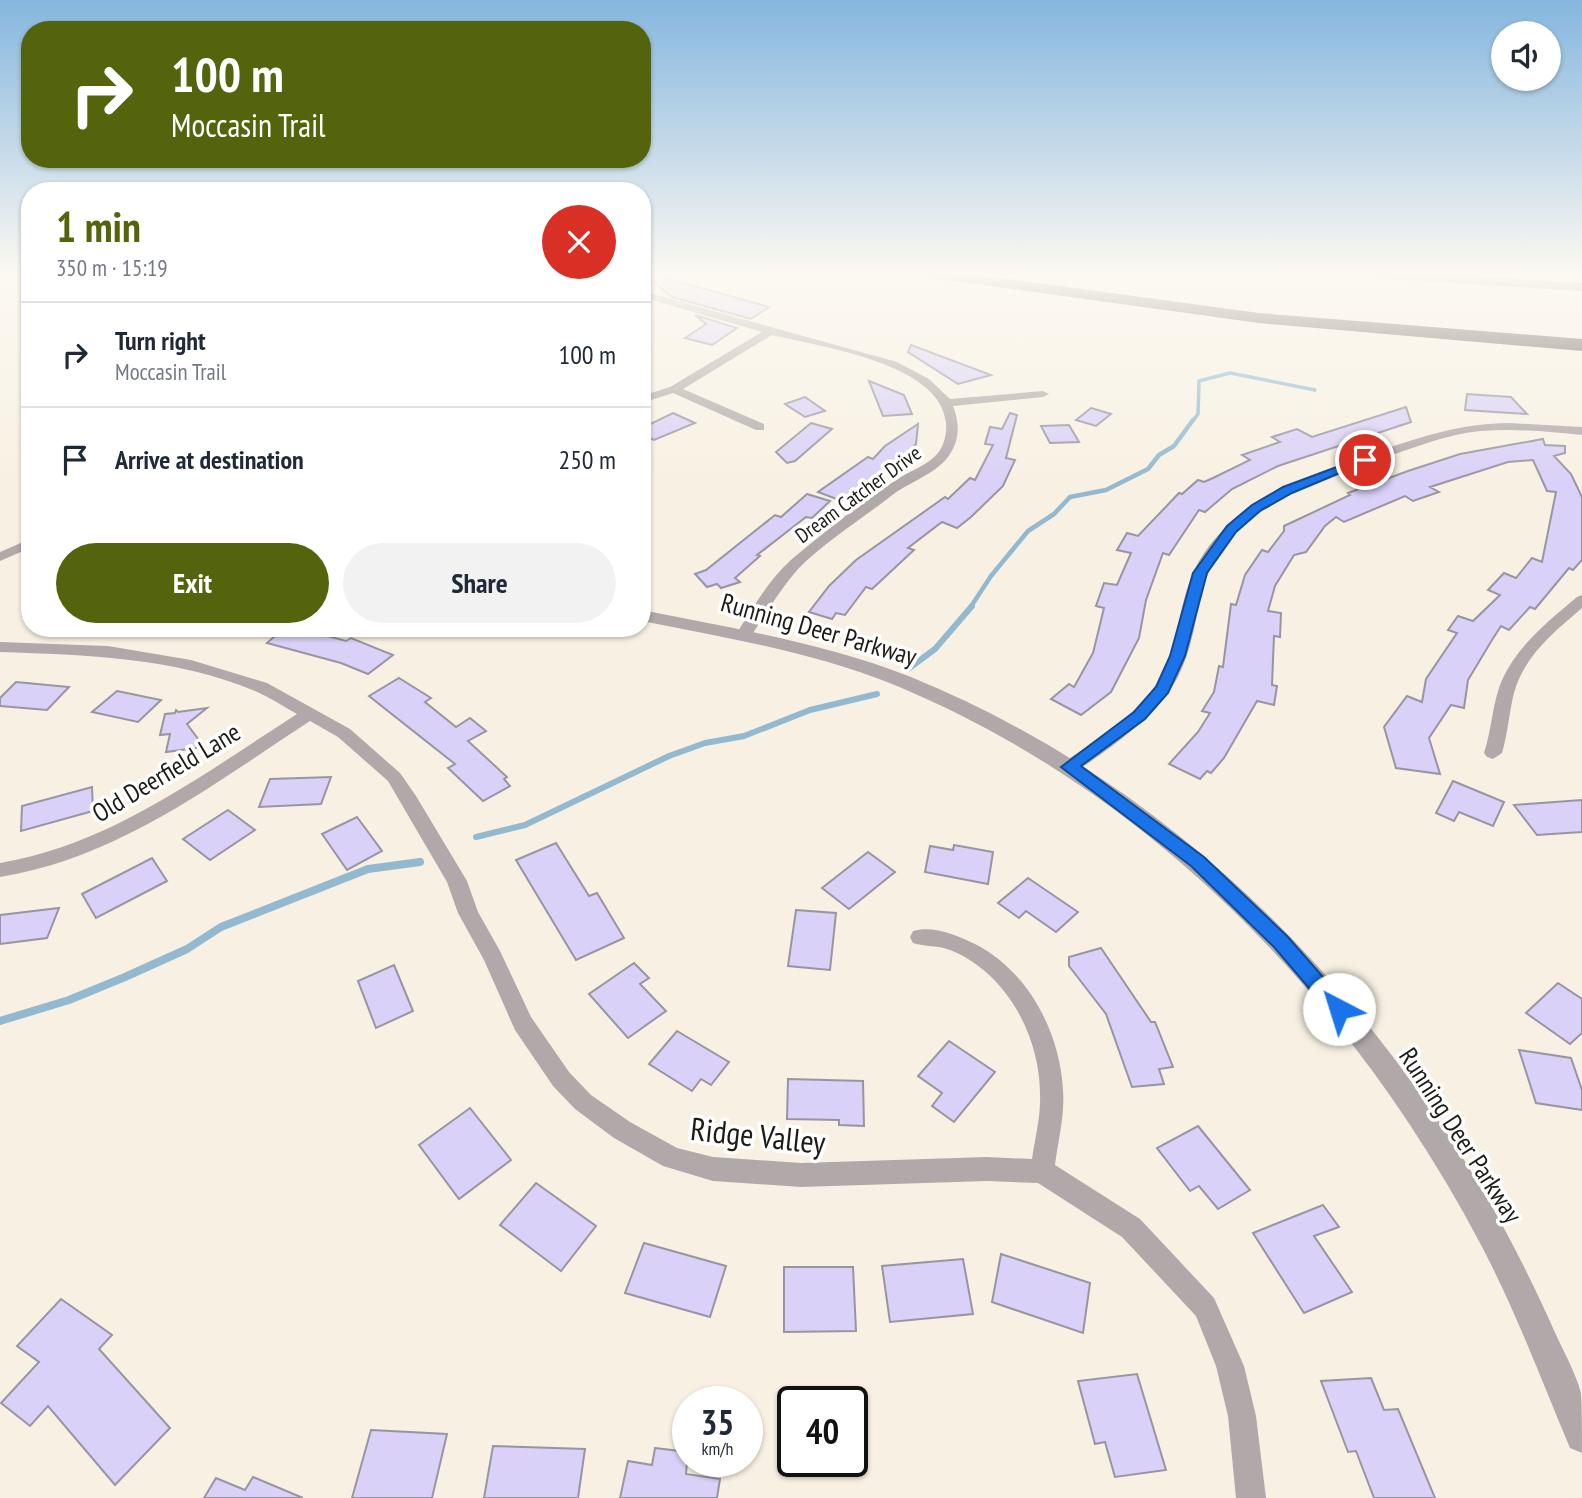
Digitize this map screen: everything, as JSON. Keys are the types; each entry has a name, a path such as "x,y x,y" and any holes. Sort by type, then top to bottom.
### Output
{"highway":[{"path":"1557,343 1582,345"}],"street":[{"path":"651,397 674,389 751,343"},
{"path":"812,343 896,367 930,386 941,394 945,402 1043,394"},
{"path":"674,389 760,427"},
{"name":"Dream Catcher Drive","path":"743,636 795,564 903,481 920,474 944,454 952,433 945,402"},
{"path":"1069,767 1139,716 1163,689 1178,656 1200,573 1220,541 1256,508 1288,490 1326,474 1444,434 1500,426 1582,431"},
{"path":"0,557 21,546"},
{"path":"1493,752 1500,734 1506,694 1518,662 1528,649 1582,600"},
{"name":"Running Deer Parkway","path":"651,617 743,636 833,659 904,682 986,720 1069,767 1166,836 1232,893 1326,993 1428,1129 1489,1229 1550,1356 1582,1436"},
{"name":"Ridge Valley","path":"0,647 82,649 166,659 236,677 312,713 344,733 394,778 445,859 523,1023 561,1079 583,1102 622,1130 672,1158 713,1169 801,1175 987,1169 1042,1171"},
{"name":"Old Deerfield Lane","path":"0,870 45,862 113,836 152,815 312,713"},
{"path":"920,937 956,943 989,962 1017,989 1046,1055 1052,1091 1042,1171 1131,1228 1205,1307 1230,1366 1242,1416 1251,1498"}],"building":[{"path":"911,345 991,375 958,384 908,352"},
{"path":"869,381 904,395 912,414 883,416"},
{"path":"1467,394 1511,397 1527,414 1465,410"},
{"path":"805,397 825,411 805,417 785,404"},
{"path":"1406,407 1411,422 1278,466 1232,489 1205,512 1199,510 1169,555 1163,553 1146,600 1139,638 1111,692 1081,715 1051,699 1069,684 1074,687 1093,653 1104,608 1096,606 1104,583 1117,585 1131,553 1117,550 1127,533 1138,536 1179,493 1182,494 1198,480 1204,482 1213,478 1250,460 1242,455 1280,442 1272,437 1297,429 1312,437"},
{"path":"1091,408 1111,414 1096,426 1076,420"},
{"path":"673,413 695,423 654,440 651,439 651,424"},
{"path":"1010,413 1017,415 1006,458 1015,460 1003,486 957,528 942,522 908,548 914,550 872,589 866,587 845,615 836,613 832,619 809,612 829,586 856,560 945,497 948,499 970,478 975,480 993,445 985,444 990,427 1002,429"},
{"path":"811,423 832,429 795,461 787,463 776,452"},
{"path":"918,424 916,444 902,460 839,500 818,492 868,457 873,459 885,446"},
{"path":"1069,425 1079,442 1050,443 1041,426"},
{"path":"1543,439 1545,445 1565,446 1565,453 1554,456 1571,474 1582,497 1582,560 1573,570 1569,568 1535,609 1530,607 1509,630 1501,626 1468,680 1464,708 1451,705 1429,738 1440,774 1396,768 1384,727 1407,696 1422,702 1426,679 1457,633 1448,630 1458,616 1473,621 1500,595 1488,590 1504,573 1516,578 1532,558 1542,562 1556,492 1547,491 1533,460 1508,462 1430,487 1439,492 1413,501 1405,496 1344,522 1336,517 1325,526 1306,552 1294,555 1275,586 1268,611 1281,613 1280,637 1274,636 1272,685 1277,686 1274,705 1257,701 1224,758 1211,773 1207,771 1200,779 1169,764 1198,732 1210,713 1202,711 1214,692 1219,666 1223,667 1231,604 1236,605 1245,575 1262,550 1268,552 1284,531 1284,526 1350,495 1348,493 1408,471 1460,454"},
{"path":"807,494 830,501 812,518 806,517 757,555 760,556 735,578 740,582 721,588 717,584 707,587 695,574 706,570 775,515 781,517"},
{"path":"274,637 331,637 346,641 351,638 393,655 368,674 341,663 267,643"},
{"path":"399,678 431,698 425,702 456,727 470,718 486,731 468,741 507,777 504,779 510,786 483,801 448,768 455,764 369,696"},
{"path":"16,682 69,687 47,710 0,706 0,698"},
{"path":"117,691 161,700 138,722 92,712"},
{"path":"207,708 187,724 204,747 166,752 170,734 160,735 165,714 175,713 176,710 178,712"},
{"path":"331,777 321,804 259,807 270,779"},
{"path":"1453,781 1504,802 1493,826 1459,812 1454,821 1436,813"},
{"path":"92,787 93,811 21,831 22,806"},
{"path":"1582,800 1582,832 1537,835 1514,805"},
{"path":"228,810 255,830 210,860 183,839"},
{"path":"357,817 382,851 347,870 322,834"},
{"path":"556,843 589,896 597,893 624,938 576,960 516,860"},
{"path":"954,845 993,852 988,884 925,872 930,846 953,850"},
{"path":"868,852 895,872 849,909 822,888"},
{"path":"152,858 167,881 96,918 82,894"},
{"path":"1028,878 1078,912 1056,932 1026,911 1019,918 998,903"},
{"path":"59,908 47,938 0,944 0,915"},
{"path":"796,910 836,913 830,970 788,966"},
{"path":"1101,948 1151,1022 1155,1022 1173,1067 1159,1069 1164,1084 1132,1087 1106,1014 1069,966 1069,957"},
{"path":"634,963 649,978 640,984 666,1011 628,1038 589,994"},
{"path":"394,965 413,1011 376,1028 358,981"},
{"path":"1558,983 1582,999 1582,1033 1570,1044 1526,1013"},
{"path":"677,1031 729,1062 711,1085 701,1079 692,1091 649,1064"},
{"path":"949,1041 995,1072 954,1122 932,1106 942,1093 918,1076"},
{"path":"1519,1050 1571,1058 1582,1090 1582,1110 1536,1103"},
{"path":"788,1079 863,1081 864,1126 839,1125 839,1120 787,1119"},
{"path":"470,1108 511,1160 459,1199 419,1145"},
{"path":"1198,1126 1250,1190 1218,1209 1199,1186 1190,1191 1157,1148"},
{"path":"536,1183 596,1226 561,1271 500,1225"},
{"path":"1323,1205 1339,1227 1314,1236 1352,1292 1304,1313 1253,1233"},
{"path":"644,1243 726,1266 710,1317 625,1293"},
{"path":"1001,1254 1090,1283 1083,1333 992,1302"},
{"path":"963,1259 973,1314 890,1322 882,1266"},
{"path":"784,1267 853,1267 856,1331 784,1332"},
{"path":"61,1299 112,1335 99,1349 170,1428 115,1485 48,1406 30,1426 1,1403 39,1362 17,1346"},
{"path":"1137,1374 1166,1470 1115,1477 1105,1442 1095,1444 1078,1381"},
{"path":"1371,1378 1384,1410 1398,1409 1435,1498 1374,1498 1356,1451 1348,1452 1321,1381"},
{"path":"371,1430 447,1434 432,1498 352,1498"},
{"path":"493,1446 585,1449 578,1498 484,1498"},
{"path":"655,1448 672,1450 672,1477 720,1479 717,1498 620,1498 628,1461 652,1465"},
{"path":"253,1477 303,1498 204,1498 216,1478 245,1490"}],"waterway":[{"path":"1192,422 1198,414 1199,381 1230,373 1315,390"},
{"path":"970,608 991,576 1028,531 1054,514 1070,497 1106,490 1148,469 1159,455 1174,446 1193,420"},
{"path":"908,669 935,649 972,606"},
{"path":"476,837 525,825 669,756 705,743 744,736 810,710 877,694"},
{"path":"0,1021 69,1000 125,977 187,949 221,927 368,869 420,862"}],"route":[{"path":"1339,1009 1280,942 1198,862 1119,800 1069,767 1139,716 1163,689 1178,656 1200,573 1220,541 1256,508 1271,499 1365,460"}]}
